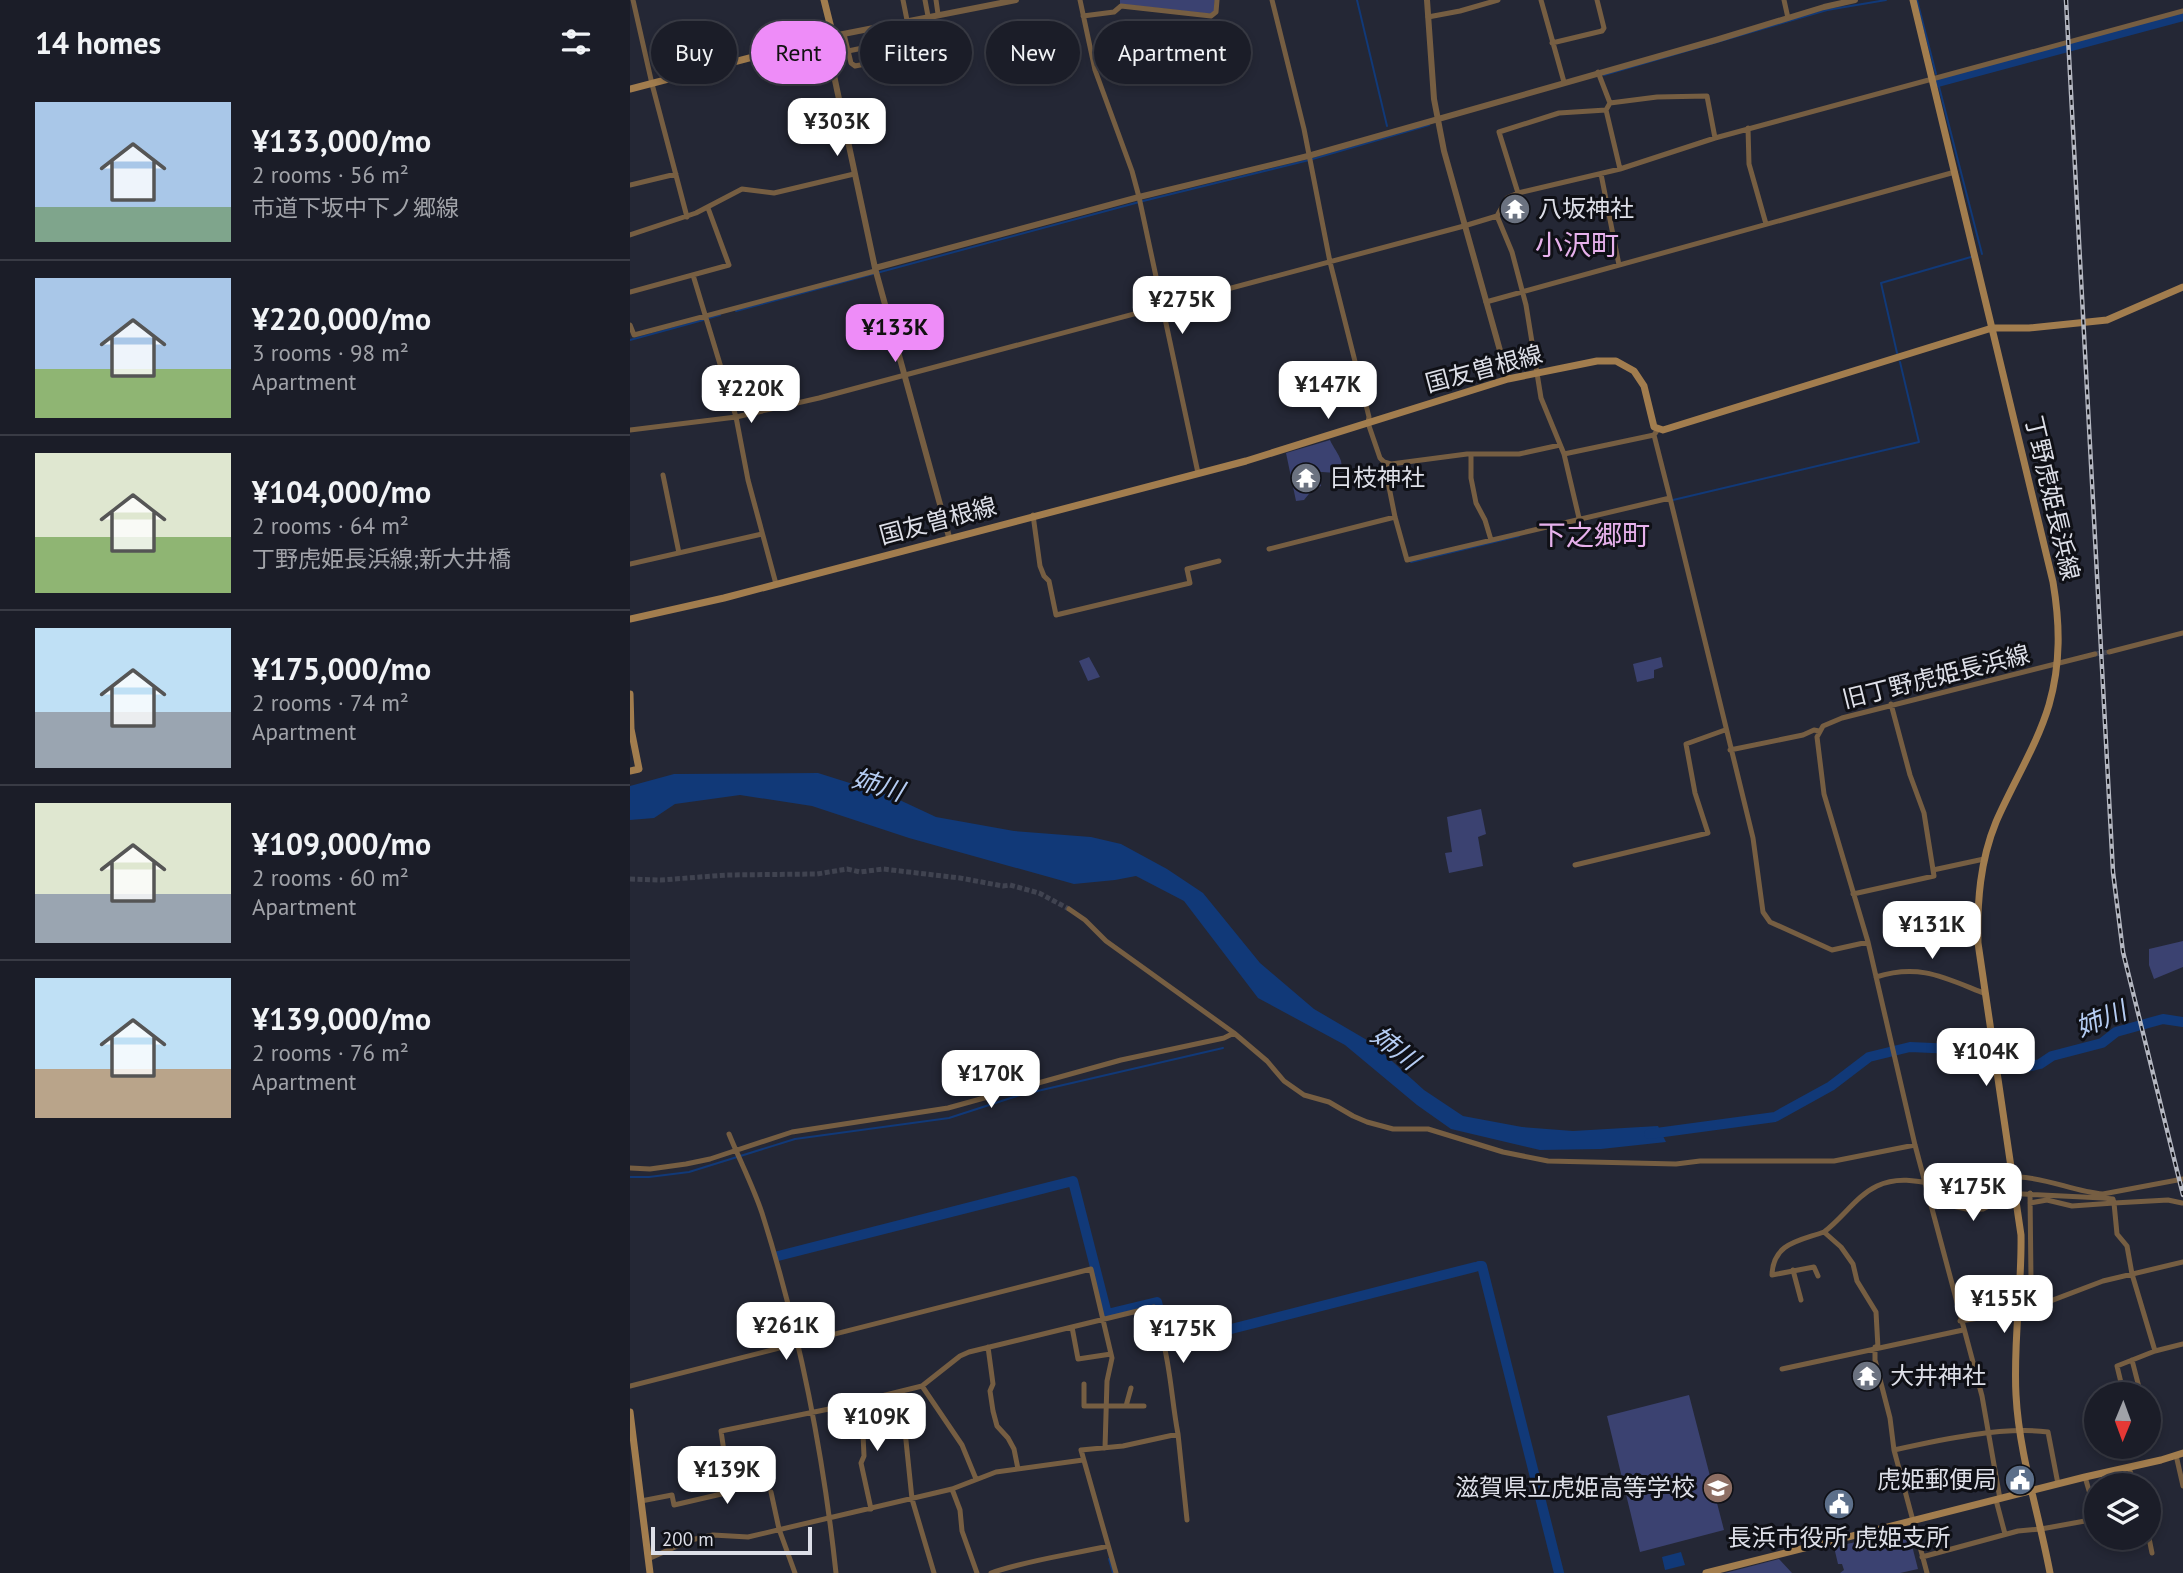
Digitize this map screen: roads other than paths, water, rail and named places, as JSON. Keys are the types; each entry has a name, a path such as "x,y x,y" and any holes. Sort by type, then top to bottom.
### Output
{"main road":[{"path":"824,0 827,21"},
{"name":"丁野虎姫長浜線","path":"1913,0 2053,582 2059,632 2057,665 2048,707 1995,825 1979,883 1978,943 2013,1175"},
{"path":"630,89 751,58"},
{"path":"1656,432 1992,328 2029,328 2107,320 2183,287"},
{"name":"国友曽根線","path":"630,619 776,584 1279,451 1508,379 1597,361 1616,361 1633,371 1644,386 1656,432"},
{"path":"630,694 630,715 639,769 630,771"},
{"path":"2013,1175 2021,1235 2015,1370 2020,1431 2050,1573"},
{"path":"630,1412 650,1573"},
{"path":"2105,1473 2179,1454"},
{"path":"1706,1573 2084,1477"}],"street":[{"path":"633,0 687,217"},
{"path":"903,0 907,20"},
{"path":"925,0 928,16"},
{"path":"936,0 938,14"},
{"path":"902,21 985,2 1013,0"},
{"path":"1080,0 1095,71 1132,171 1198,473"},
{"path":"1083,16 1114,12 1121,6 1211,16 1216,12 1217,0"},
{"path":"1272,0 1304,129 1330,262 1369,417 1368,423 1380,458 1391,464 1471,454 1518,454 1560,444"},
{"path":"1427,0 1437,118 1444,152 1508,379"},
{"path":"1428,17 1499,0"},
{"path":"1541,0 1564,82"},
{"path":"1552,43 1602,31 1604,25 1597,0"},
{"path":"1784,0 1788,18"},
{"path":"630,325 634,335 876,272 1308,156 1855,0"},
{"path":"630,430 736,417 1464,226 1497,216 1507,198 1518,194 1620,169 1748,128 2183,11"},
{"path":"846,42 851,64 860,65"},
{"path":"848,51 860,49"},
{"path":"1598,72 1610,103"},
{"path":"838,84 876,272 948,537"},
{"path":"1610,103 1657,97 1707,96 1715,138"},
{"path":"1610,103 1606,110 1620,169"},
{"path":"1518,194 1499,132 1559,113 1606,110"},
{"path":"1748,128 1749,164 1766,224"},
{"path":"1486,302 1955,172"},
{"path":"630,185 676,174"},
{"path":"630,234 687,217 742,189 774,193 854,174"},
{"path":"1601,174 1619,265"},
{"path":"630,292 729,265 708,208"},
{"path":"1497,216 1512,252 1522,292 1541,398 1564,454 1579,518"},
{"path":"693,275 736,417 748,480 776,584"},
{"path":"1564,454 1656,432 1725,730 1753,838 1763,912 1770,922 1832,950 1868,942"},
{"path":"1471,454 1471,478 1476,503 1491,540"},
{"path":"1384,462 1407,560 1670,498"},
{"path":"663,475 679,553"},
{"path":"1033,515 1040,566 1049,581 1056,615 1190,583 1187,569 1219,561"},
{"path":"1269,549 1395,517"},
{"path":"630,564 762,534"},
{"path":"2109,652 2183,633"},
{"name":"旧丁野虎姫長浜線","path":"2005,1534 1982,1396 1914,1145 1868,942 1824,794 1817,748 1819,731 1823,726 1842,718 2095,654"},
{"path":"1853,894 1934,876 1924,813 1910,775 1891,704"},
{"path":"1575,865 1708,833 1695,793 1686,744 1725,730"},
{"path":"1730,750 1819,731"},
{"path":"1933,870 1984,859"},
{"path":"1069,909 1085,920 1106,941 1234,1033 1267,1061 1284,1081 1304,1094 1329,1102 1353,1116 1393,1129 1428,1129 1503,1152 1548,1161 1608,1161 1630,1164 1834,1161 1914,1145"},
{"path":"1876,976 1896,970 1916,970 1987,997"},
{"path":"630,1168 674,1166 710,1159 792,1132 948,1108 1121,1060 1224,1038 1234,1033"},
{"path":"729,1134 761,1210 784,1290 823,1464 836,1573"},
{"path":"1818,1276 1814,1267 1772,1275 1775,1257 1780,1250 1824,1232 1874,1187 1900,1180 1971,1189 2013,1175 2104,1194 2183,1179"},
{"path":"2077,1198 2081,1190"},
{"path":"2022,1194 2113,1199 2118,1234 2127,1247 2132,1274 2155,1351"},
{"path":"2030,1194 2031,1280 2040,1305"},
{"path":"1930,1201 1983,1209 2010,1195"},
{"path":"2031,1203 2047,1200 2072,1206 2168,1200 2182,1203"},
{"path":"1824,1232 1841,1247 1853,1264 1857,1281 1876,1312 1875,1360 1890,1418 1894,1450 1927,1573"},
{"path":"1960,1321 2019,1312 2104,1282 2183,1262"},
{"path":"630,1386 1091,1269 1111,1354 1105,1406 1105,1448"},
{"path":"1793,1270 1801,1300"},
{"path":"641,1502 672,1495 674,1505 730,1492 721,1431 922,1386 960,1356 1154,1307 1170,1368 1171,1398 1178,1434 1187,1520"},
{"path":"1072,1327 1078,1359 1111,1354"},
{"path":"1782,1369 1963,1330"},
{"path":"1145,1346 1163,1341"},
{"path":"2121,1382 2117,1366 2155,1351 2183,1344"},
{"path":"988,1347 993,1384 990,1391 993,1411 997,1426 1014,1449 1018,1469"},
{"path":"2132,1360 2138,1382"},
{"path":"1084,1384 1084,1406 1144,1406"},
{"path":"922,1386 962,1445 976,1479"},
{"path":"1126,1406 1131,1388"},
{"path":"901,1392 908,1438 912,1499 934,1573"},
{"path":"853,1403 863,1434 864,1456 861,1463 871,1509"},
{"path":"1894,1450 1987,1434 2048,1432 2058,1484"},
{"path":"1116,1573 1081,1450 1178,1434"},
{"path":"2179,1454 2183,1486"},
{"path":"648,1559 691,1540 713,1535 748,1537 952,1489 996,1472 1083,1460"},
{"path":"2129,1468 2131,1473"},
{"path":"952,1489 976,1573"},
{"path":"771,1492 779,1529 795,1573"},
{"path":"1922,1557 2018,1531 2084,1522"},
{"path":"991,1573 1016,1564 1108,1546"}],"waterway":[{"path":"1357,0 1387,126"},
{"path":"1604,75 1827,10 1886,0"},
{"path":"1917,0 1936,74"},
{"path":"1938,82 2183,16"},
{"path":"1937,79 1982,254"},
{"path":"736,311 1143,201 1309,160 1429,125"},
{"path":"1897,353 1881,283 1971,257"},
{"path":"709,318 720,315"},
{"path":"630,340 703,320"},
{"path":"1673,500 1919,442 1900,362"},
{"path":"1411,562 1519,536"},
{"name":"姉川","path":"1649,1134 1775,1117 1831,1086 1869,1057 1910,1047 1955,1049 1981,1060 2027,1067 2040,1064 2052,1056 2102,1043 2116,1032 2163,1019 2183,1022"},
{"path":"630,1177 689,1172 795,1139 949,1118 1020,1095 1223,1048"},
{"path":"778,1256 1073,1181 1107,1314 1157,1302 1168,1345 1475,1267"},
{"path":"1479,1266 1482,1266 1559,1573"},
{"path":"1109,1559 1113,1573"}],"tunnel":[{"path":"2095,654 2109,652"},
{"path":"630,879 817,874 847,869 860,872 883,869 1010,885 1039,893 1069,909"}],"railway":[{"path":"2066,0 2113,872 2123,952 2183,1195"}],"place":[{"name":"八坂神社","path":"1515,209"},
{"name":"日枝神社","path":"1306,478"},
{"name":"大井神社","path":"1867,1376"},
{"name":"虎姫郵便局","path":"2020,1480"},
{"name":"滋賀県立虎姫高等学校","path":"1718,1488"},
{"name":"長浜市役所 虎姫支所","path":"1839,1504"}],"district":[{"name":"小沢町","path":"1577,245"},
{"name":"下之郷町","path":"1594,535"}]}
